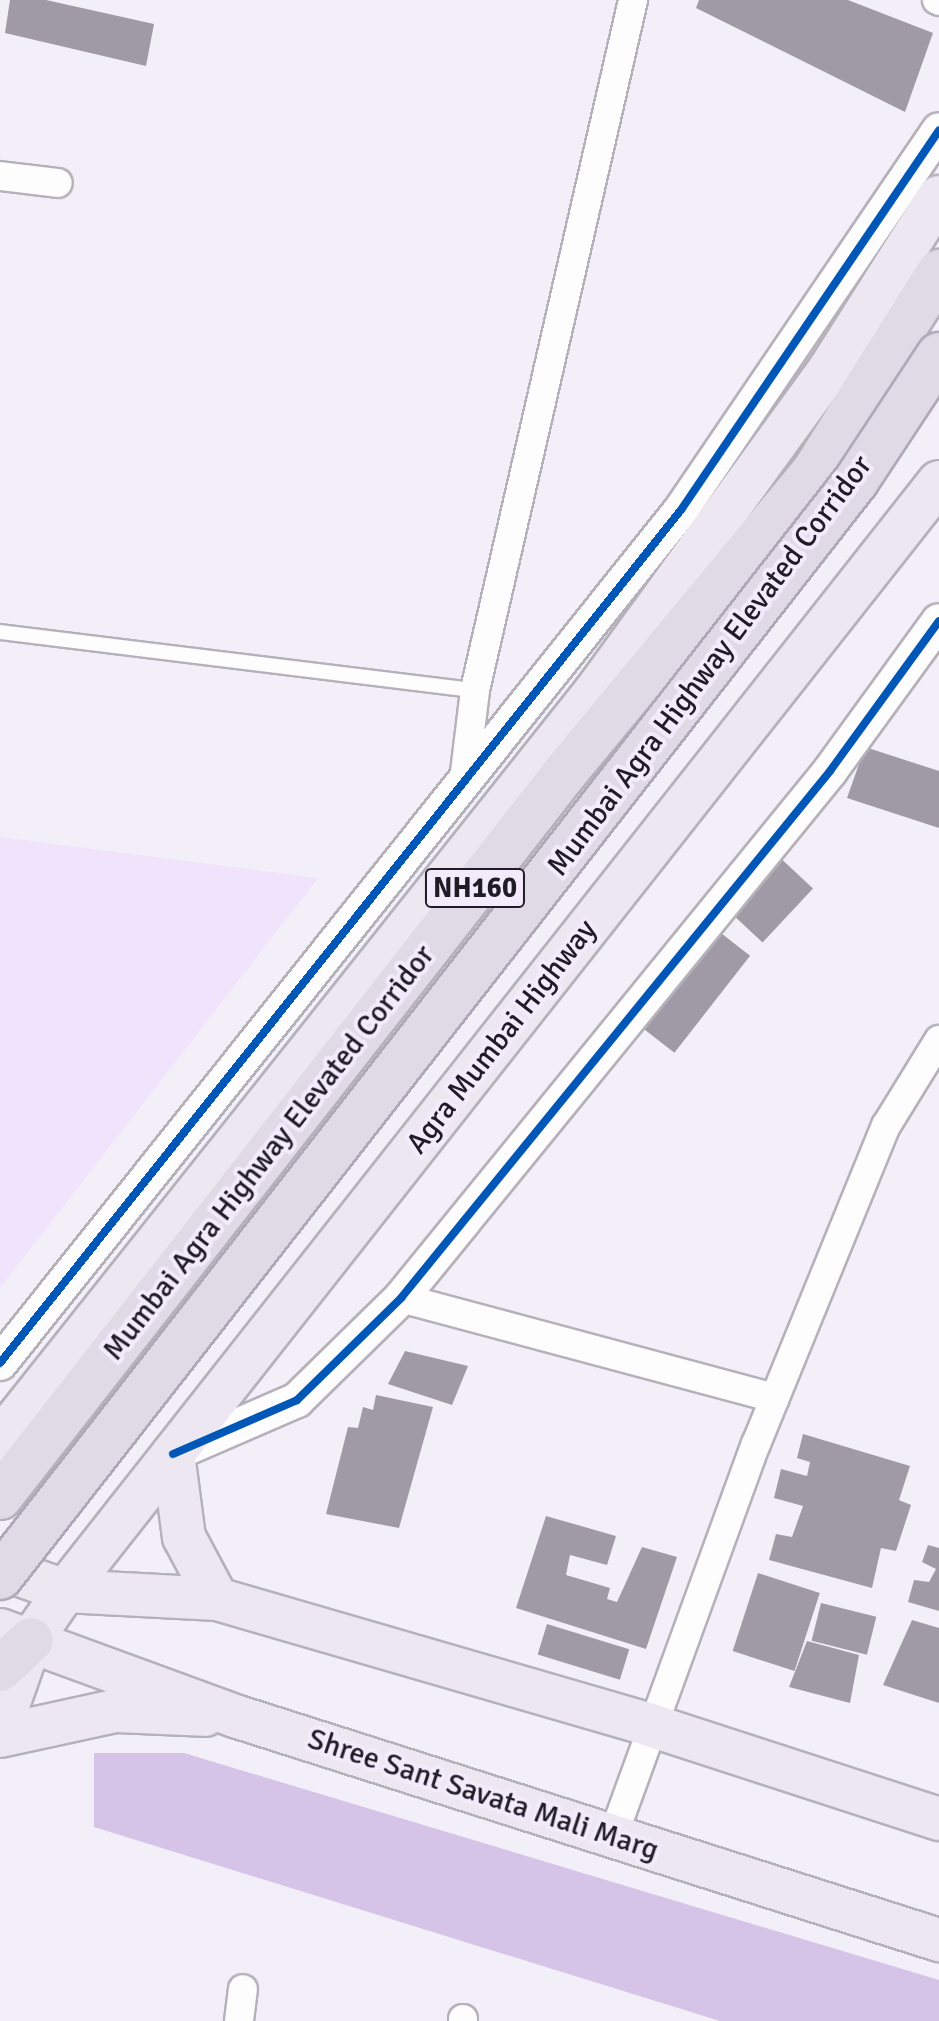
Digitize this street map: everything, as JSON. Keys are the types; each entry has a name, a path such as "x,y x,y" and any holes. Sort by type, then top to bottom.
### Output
{"highway":[{"name":"Mumbai Agra Highway Elevated Corridor","path":"0,1497 563,775 815,470 939,272"},
{"name":"Mumbai Agra Highway Elevated Corridor","path":"0,1577 856,481 939,355"}],"main road":[{"path":"0,1440 595,692 829,370 939,197"},
{"name":"Agra Mumbai Highway","path":"0,1728 10,1646 65,1591 939,482"},
{"path":"173,1454 184,1537 217,1599"},
{"path":"0,1568 65,1591 217,1599 650,1725 939,1819"},
{"name":"Shree Sant Savata Mali Marg","path":"10,1646 939,1940"},
{"path":"0,1736 115,1711 238,1717"}],"street":[{"path":"465,772 475,690 633,0"},
{"path":"0,1363 465,772 681,510 939,130"},
{"path":"0,176 58,183"},
{"path":"173,1454 297,1400 401,1298 830,771 939,621"},
{"path":"613,1836 650,1725 775,1398 886,1126 939,1040"},
{"path":"401,1298 775,1398"},
{"path":"239,2021 243,1989"}],"lane":[{"path":"0,632 475,690"}],"shaded area":[{"path":"0,837 318,878 0,1288"},
{"path":"94,1753 184,1753 939,1980 939,2021 720,2021 94,1827"}],"building":[{"path":"10,0 46,0 154,24 146,66 5,33"},
{"path":"699,0 848,0 933,33 905,112 696,8"},
{"path":"865,747 939,771 939,828 847,798"},
{"path":"775,853 813,888 763,943 725,907"},
{"path":"717,930 750,956 674,1053 641,1027"},
{"path":"405,1351 468,1366 452,1405 388,1384"},
{"path":"376,1395 433,1407 399,1528 326,1514 348,1427 358,1428 363,1407 373,1410"},
{"path":"803,1434 910,1466 899,1500 911,1505 896,1551 881,1548 872,1588 769,1560 776,1534 792,1537 803,1506 774,1498 781,1469 807,1476 810,1462 797,1458"},
{"path":"546,1516 616,1536 607,1565 570,1555 566,1575 610,1588 607,1599 617,1602 642,1547 677,1557 646,1649 516,1608"},
{"path":"928,1545 939,1548 939,1611 908,1602 914,1580 929,1582 936,1569 922,1562"},
{"path":"758,1573 820,1593 794,1671 733,1651"},
{"path":"821,1603 876,1617 867,1655 812,1641"},
{"path":"912,1620 939,1628 939,1703 883,1685"},
{"path":"547,1624 629,1649 620,1680 538,1655"},
{"path":"807,1641 859,1655 850,1703 789,1687"}],"cycle path":[{"path":"0,1363 681,510 939,130"},
{"path":"173,1454 297,1400 401,1298 830,771 939,621"}]}
